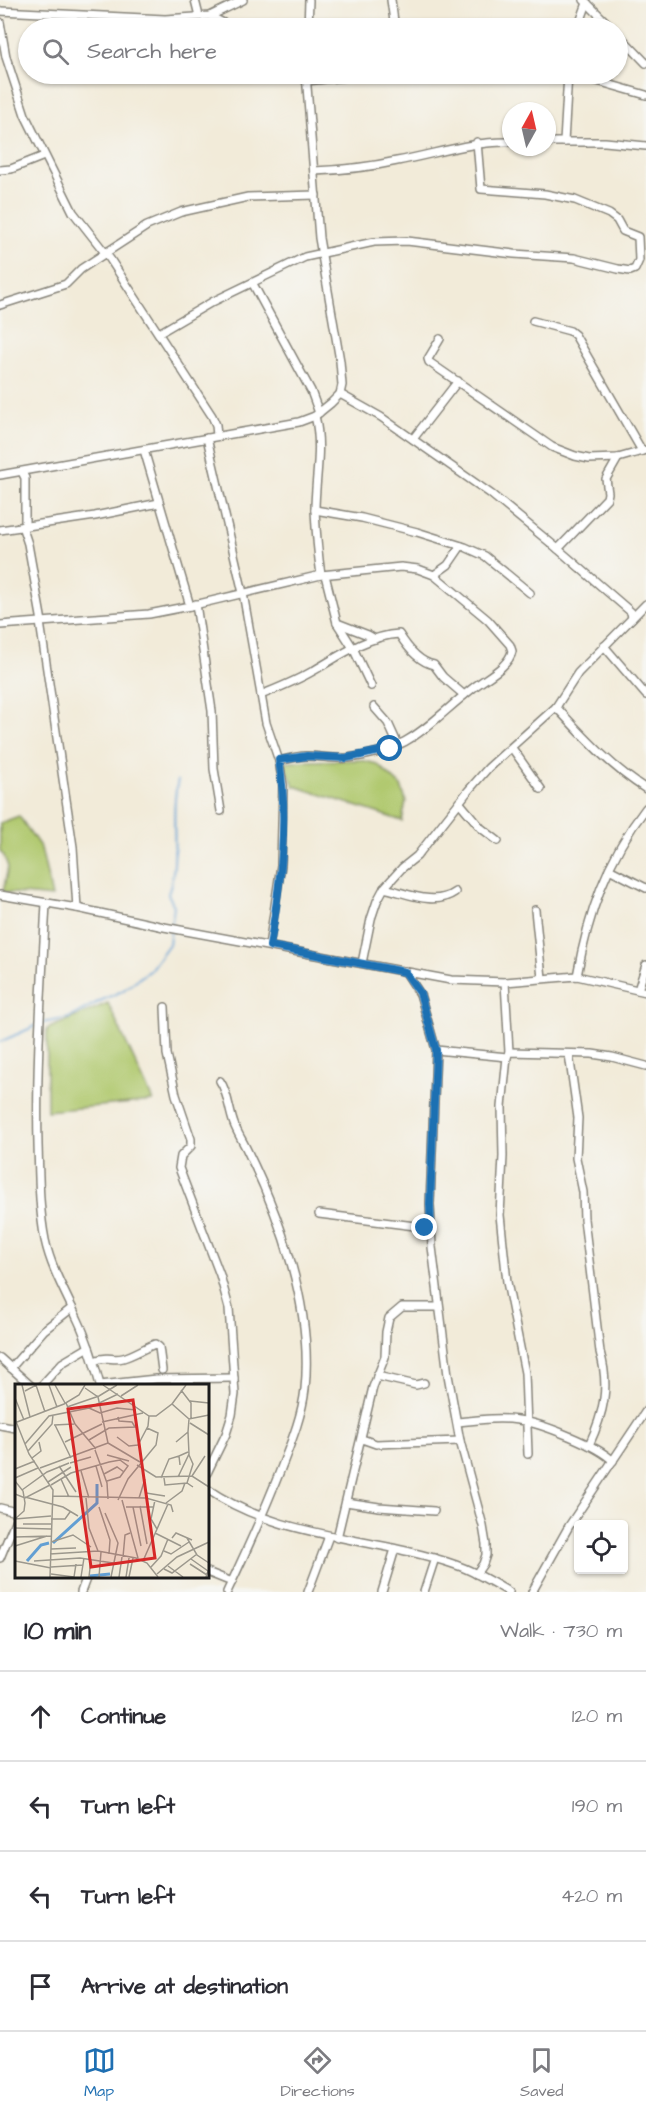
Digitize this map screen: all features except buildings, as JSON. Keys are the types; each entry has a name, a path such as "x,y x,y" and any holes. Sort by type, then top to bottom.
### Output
{"street":[{"path":"195,0 199,16"},
{"path":"176,18 210,16 243,0"},
{"path":"308,18 309,0"},
{"path":"392,0 394,18"},
{"path":"581,18 586,1 602,18"},
{"path":"0,11 144,18"},
{"path":"210,16 214,18"},
{"path":"0,22 3,58 25,115 73,212 105,253 159,333 212,416 217,436"},
{"path":"628,44 646,63"},
{"path":"0,475 299,422 317,415 340,394 342,385 340,361 322,253 307,84"},
{"path":"564,142 567,84"},
{"path":"608,84 646,95"},
{"path":"314,171 395,162 477,142 502,142"},
{"path":"159,333 212,302 253,284 304,257 374,242 407,241 514,254 574,258 618,269 630,271 635,269 639,260 638,237 623,231 617,220 609,214 574,201 545,194 481,189 477,142"},
{"path":"556,142 624,143 646,146"},
{"path":"0,170 11,169 44,156"},
{"path":"0,305 66,284 81,270 147,226 181,212 248,196 316,195"},
{"path":"253,284 311,391 318,430 315,510 323,575 336,623 352,648 371,686"},
{"path":"440,339 428,359 429,362 552,447 589,459 618,458 644,451 575,335 570,331 533,321"},
{"path":"413,439 458,381"},
{"path":"340,394 381,417 491,494 630,612 632,618"},
{"path":"207,438 243,593 261,694 271,739 279,760 283,785 281,865 270,946"},
{"path":"144,450 193,605 212,711 214,769 222,811"},
{"path":"558,549 607,498 606,479 618,458"},
{"path":"22,472 25,478 24,526 41,622 71,828 77,908"},
{"path":"0,530 95,516 159,502"},
{"path":"315,510 362,518 461,546 485,556 530,593"},
{"path":"434,575 447,566 461,546"},
{"path":"447,566 446,578 450,587"},
{"path":"0,625 149,614 323,575 401,567 418,569 434,575 488,620 510,645 512,651 507,662 415,737 369,754 346,758 307,756 279,760"},
{"path":"362,963 371,919 384,888 402,868 417,856 488,768 556,707 578,673 646,604"},
{"path":"336,623 375,639"},
{"path":"261,694 312,672 352,648 375,639 399,634 418,658 434,665 443,677 464,695"},
{"path":"604,646 646,695"},
{"path":"374,707 388,723 398,745"},
{"path":"556,707 598,752 646,789"},
{"path":"512,748 541,789"},
{"path":"459,802 482,828 498,841"},
{"path":"577,976 595,901 628,831 646,808"},
{"path":"609,869 646,888"},
{"path":"384,888 433,899 442,899 455,892"},
{"path":"0,895 451,980 505,982 577,976 642,991 646,965"},
{"path":"46,903 37,1106 41,1208 45,1242 64,1293 89,1347 100,1384"},
{"path":"535,910 542,978"},
{"path":"405,972 420,993 436,1050 431,1228 448,1375 460,1441 486,1544 486,1555 476,1574"},
{"path":"505,982 508,1055 502,1107 503,1156 500,1215 507,1282 525,1373 528,1454"},
{"path":"165,1007 167,1054 176,1095 191,1139 191,1146 180,1156 179,1168 220,1275 229,1308 234,1378 232,1416 208,1471"},
{"path":"436,1050 508,1055 569,1054 612,1057 646,1066"},
{"path":"569,1054 578,1118 576,1158 583,1192 584,1219 600,1352 606,1372 603,1407 589,1445"},
{"path":"220,1081 235,1125 259,1175 274,1214 291,1266 303,1312 305,1349 303,1398 296,1427 262,1518 227,1592"},
{"path":"319,1214 431,1228"},
{"path":"308,1592 346,1502 373,1387 387,1349 386,1332 389,1318 402,1307 439,1307"},
{"path":"10,1368 44,1330 72,1308"},
{"path":"94,1361 104,1357 124,1358 155,1344 159,1347 162,1370"},
{"path":"43,1384 62,1363 89,1347"},
{"path":"0,1358 29,1384"},
{"path":"377,1376 416,1385 424,1383"},
{"path":"108,1384 156,1378 234,1378"},
{"path":"532,1592 568,1526 646,1411"},
{"path":"457,1422 482,1419 519,1420 589,1445 613,1461"},
{"path":"0,1425 15,1428"},
{"path":"362,1439 376,1444 460,1441"},
{"path":"208,1490 262,1518 333,1537 435,1558 476,1574 509,1592"},
{"path":"346,1502 434,1511"},
{"path":"0,1508 15,1512"},
{"path":"0,1558 15,1521"},
{"path":"382,1592 395,1549"},
{"path":"424,1592 435,1558"},
{"path":"208,1572 232,1582"},
{"path":"81,1592 86,1577"}],"green space":[{"path":"361,760 377,764 401,786 406,801 402,821 294,786 284,763 302,761"},
{"path":"19,816 41,848 52,897 3,892 8,867 0,851 0,823"},
{"path":"108,1003 153,1101 47,1111 47,1029"}],"waterway":[{"path":"0,1042 42,1023 69,1018 122,991 150,970 169,944 174,906 168,894 174,866 174,809 178,780"}],"route":[{"path":"390,749 346,758 307,756 279,760 283,785 281,865 270,946 405,972 420,993 436,1050 431,1228 425,1228"}]}
